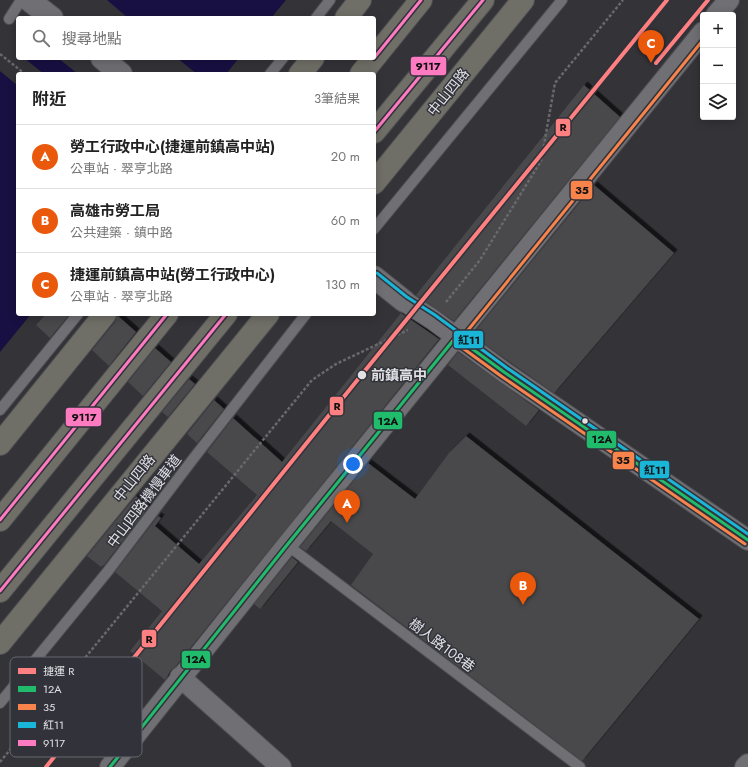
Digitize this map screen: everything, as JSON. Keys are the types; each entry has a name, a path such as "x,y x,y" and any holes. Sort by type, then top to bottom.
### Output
{"main road":[{"path":"348,16 360,0"},
{"path":"376,56 422,0"},
{"path":"376,130 483,0"},
{"name":"中山四路","path":"376,181 523,0"},
{"path":"104,60 119,72"},
{"path":"302,72 311,60"},
{"path":"363,72 373,60"},
{"path":"376,279 404,301"},
{"path":"0,444 103,316"},
{"path":"0,520 165,316"},
{"path":"0,591 224,316"},
{"name":"中山四路","path":"0,643 266,316"}],"street":[{"path":"719,12 729,0"},
{"path":"142,726 700,36"},
{"path":"404,301 432,319 504,372 748,540"},
{"path":"180,677 282,767"},
{"path":"110,767 118,757"},
{"path":"745,767 748,764"}],"lane":[{"path":"318,16 330,0"},
{"path":"376,227 562,0"},
{"path":"9,19 36,7"},
{"path":"272,72 281,60"},
{"path":"0,410 76,316"},
{"name":"中山四路機慢車道","path":"38,657 108,571 304,316"},
{"name":"樹人路108巷","path":"287,545 580,767"},
{"name":"中山四路機慢車道","path":"0,703 10,691"}],"path":[{"path":"86,657 312,380 336,364 432,319 480,260 541,161 555,83 623,0"},
{"path":"0,54 23,72"},
{"path":"0,762 10,750"}],"shaded area":[{"path":"58,0 286,0 273,16 46,16"},
{"path":"16,52 16,60 237,60 228,72 16,72 16,316 29,316 0,352 0,72"}],"pier":[{"path":"56,0 107,0 126,16 44,16"},
{"path":"15,51 16,60 26,60 42,72 16,72 16,84 0,71"},
{"path":"60,60 180,60 194,72 76,72"}],"building":[{"path":"584,85 620,117 454,321 416,295"},
{"path":"594,185 674,253 554,393 472,335"},
{"path":"401,313 439,339 175,667 171,670 165,680 142,661 142,657 137,657 130,651 162,611 115,572 158,516 161,518 155,526 199,564 257,495 207,452 233,418 282,462"},
{"path":"44,316 68,316 50,338 36,325"},
{"path":"117,316 118,316 136,332 109,366 92,350 115,322"},
{"path":"155,348 171,362 143,396 128,382"},
{"path":"458,352 539,410 526,426 448,365"},
{"path":"189,379 195,384 168,417 162,412"},
{"path":"214,400 224,409 197,443 187,434"},
{"path":"466,436 699,619 582,761 351,585 373,554 331,521 306,551 300,547 368,463 415,499 449,453"},
{"path":"136,496 149,507 105,564 101,567 87,556"},
{"path":"292,557 298,562 260,609 254,604"}],"metro line":[{"name":"R","path":"135,657 359,378 667,0"},
{"name":"R","path":"656,63 708,0"},
{"name":"R","path":"46,767 54,757"}],"transit line":[{"name":"9117","path":"376,56 421,0"},
{"name":"9117","path":"376,130 483,0"},
{"name":"35","path":"460,340 700,44"},
{"name":"紅11","path":"377,273 407,297 435,315 507,368 748,534"},
{"name":"9117","path":"0,520 165,316"},
{"name":"9117","path":"0,591 224,316"},
{"name":"12A","path":"456,337 504,372 748,540"},
{"name":"12A","path":"142,727 456,337"},
{"name":"35","path":"453,341 501,376 745,544"},
{"name":"12A","path":"110,767 118,757"}],"place":[{"name":"捷運前鎮高中站(勞工行政中心)","path":"651,63"},
{"name":"前鎮高中","path":"362,375"},
{"name":"勞工行政中心(捷運前鎮高中站)","path":"347,523"},
{"name":"高雄市勞工局","path":"523,605"}]}
